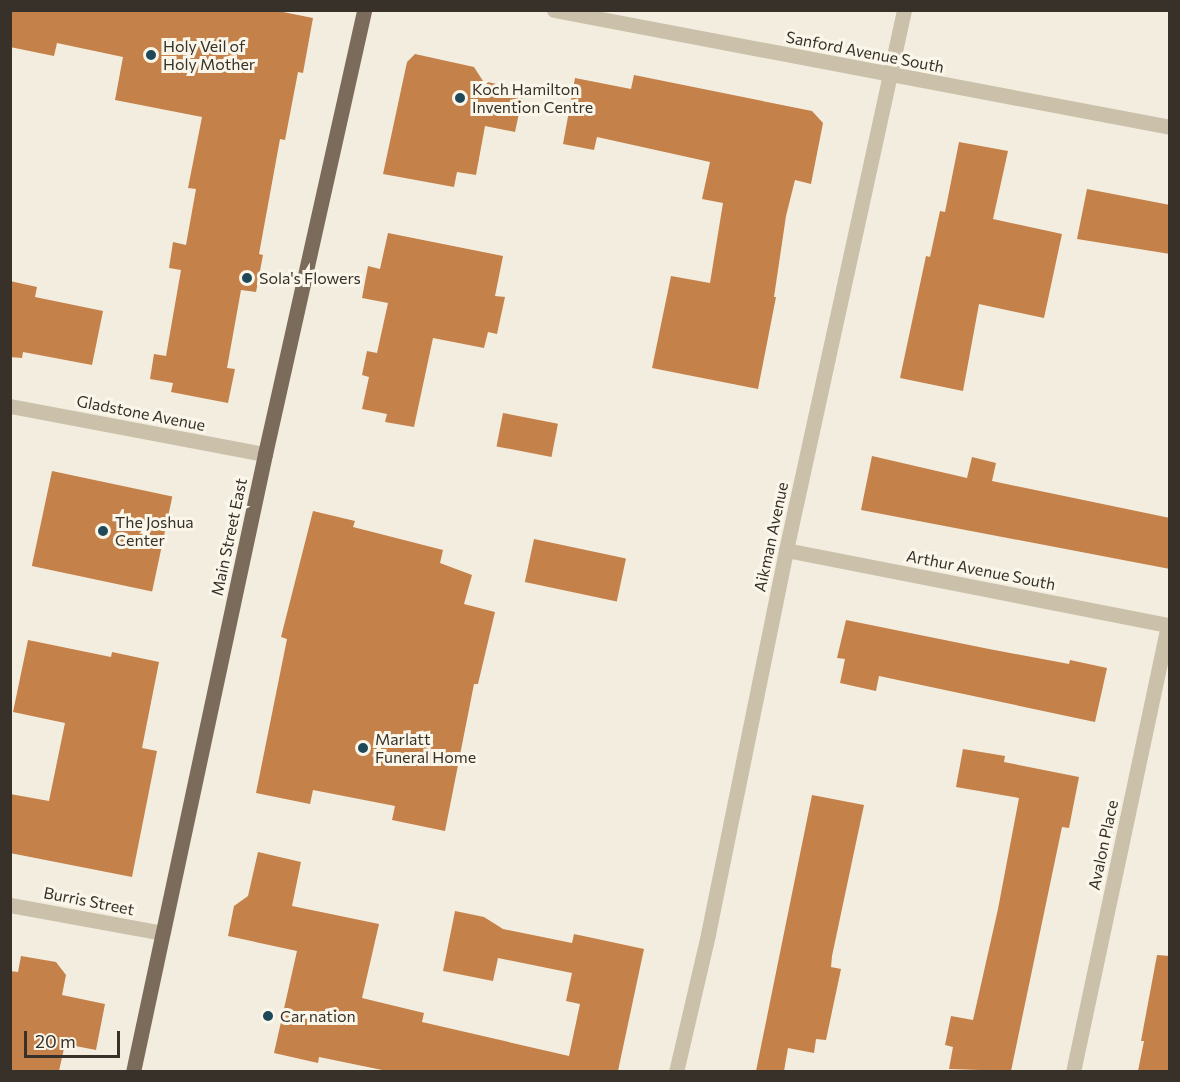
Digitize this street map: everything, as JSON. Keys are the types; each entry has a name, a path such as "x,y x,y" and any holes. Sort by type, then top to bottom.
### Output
{"main road":[{"name":"Main Street East","path":"133,1071 265,454 364,10"}],"street":[{"name":"Sanford Avenue South","path":"554,10 1170,127"},
{"name":"Aikman Avenue","path":"676,1071 708,934 786,550 904,10"},
{"name":"Gladstone Avenue","path":"10,406 265,454"},
{"name":"Arthur Avenue South","path":"786,550 1169,625"},
{"name":"Avalon Place","path":"1073,1071 1169,625"},
{"name":"Burris Street","path":"10,905 162,933"}],"building":[{"path":"10,10 273,10 313,18 303,73 298,72 285,140 280,139 259,254 263,255 256,292 241,290 227,368 235,369 228,403 171,392 173,383 150,379 154,354 166,356 181,270 169,268 173,242 186,245 196,189 188,188 202,117 115,100 123,57 57,43 54,56 10,47"},
{"path":"415,54 474,67 483,81 524,90 515,132 485,126 476,175 457,172 454,187 383,174 407,62"},
{"path":"634,75 812,111 823,123 811,184 795,180 786,216 774,297 776,297 758,389 652,368 671,276 710,283 723,203 702,199 710,162 597,137 594,150 563,144 575,78 631,89"},
{"path":"959,142 1008,151 993,219 1062,234 1044,318 979,304 963,391 900,378 926,256 930,257 940,211 945,212"},
{"path":"1087,189 1170,205 1170,254 1077,239"},
{"path":"388,233 503,256 495,296 505,297 497,334 488,332 484,348 433,338 414,427 385,422 387,414 362,409 369,377 362,375 367,351 377,353 388,303 362,298 368,266 380,269"},
{"path":"10,281 37,287 35,297 103,311 92,365 23,352 22,358 10,357"},
{"path":"503,413 558,424 551,457 497,446"},
{"path":"872,456 967,478 972,457 996,463 992,481 1170,518 1170,569 861,510"},
{"name":"The Joshua Center","path":"52,471 172,497 152,591 32,566"},
{"path":"313,511 355,521 353,527 443,550 440,563 472,575 464,604 495,612 478,684 474,684 445,831 392,820 395,806 313,790 310,804 256,793 287,639 281,637"},
{"path":"534,539 626,559 617,602 525,582"},
{"path":"846,620 1069,664 1070,660 1107,668 1095,722 879,676 876,691 840,683 845,659 837,658"},
{"path":"28,640 111,657 112,652 159,662 142,748 157,751 132,877 10,853 10,794 49,801 65,723 13,712"},
{"path":"963,749 1005,756 1004,762 1079,777 1069,828 1062,827 1011,1071 949,1069 953,1047 945,1045 951,1016 973,1020 998,909 1019,798 956,787"},
{"path":"812,795 864,805 832,956 831,967 841,969 826,1040 816,1039 814,1053 788,1048 784,1071 756,1071"},
{"path":"258,852 301,862 292,906 379,924 362,998 424,1013 422,1022 569,1056 580,1004 566,1001 572,973 498,958 493,981 443,971 455,911 484,917 503,929 572,943 574,934 644,949 618,1071 387,1071 319,1057 318,1063 274,1053 297,951 228,936 234,906 248,896"},
{"path":"1157,955 1170,956 1170,1071 1138,1071 1144,1041 1141,1041"},
{"path":"21,956 56,962 66,975 62,995 105,1004 96,1050 65,1044 59,1071 10,1071 10,971 18,972"}],"place":[{"name":"Holy Veil of Holy Mother","path":"151,55"},
{"name":"Koch Hamilton Invention Centre","path":"460,98"},
{"name":"Sola's Flowers","path":"247,278"},
{"name":"The Joshua Center","path":"103,531"},
{"name":"Marlatt Funeral Home","path":"363,748"},
{"name":"Car nation","path":"268,1016"}]}
